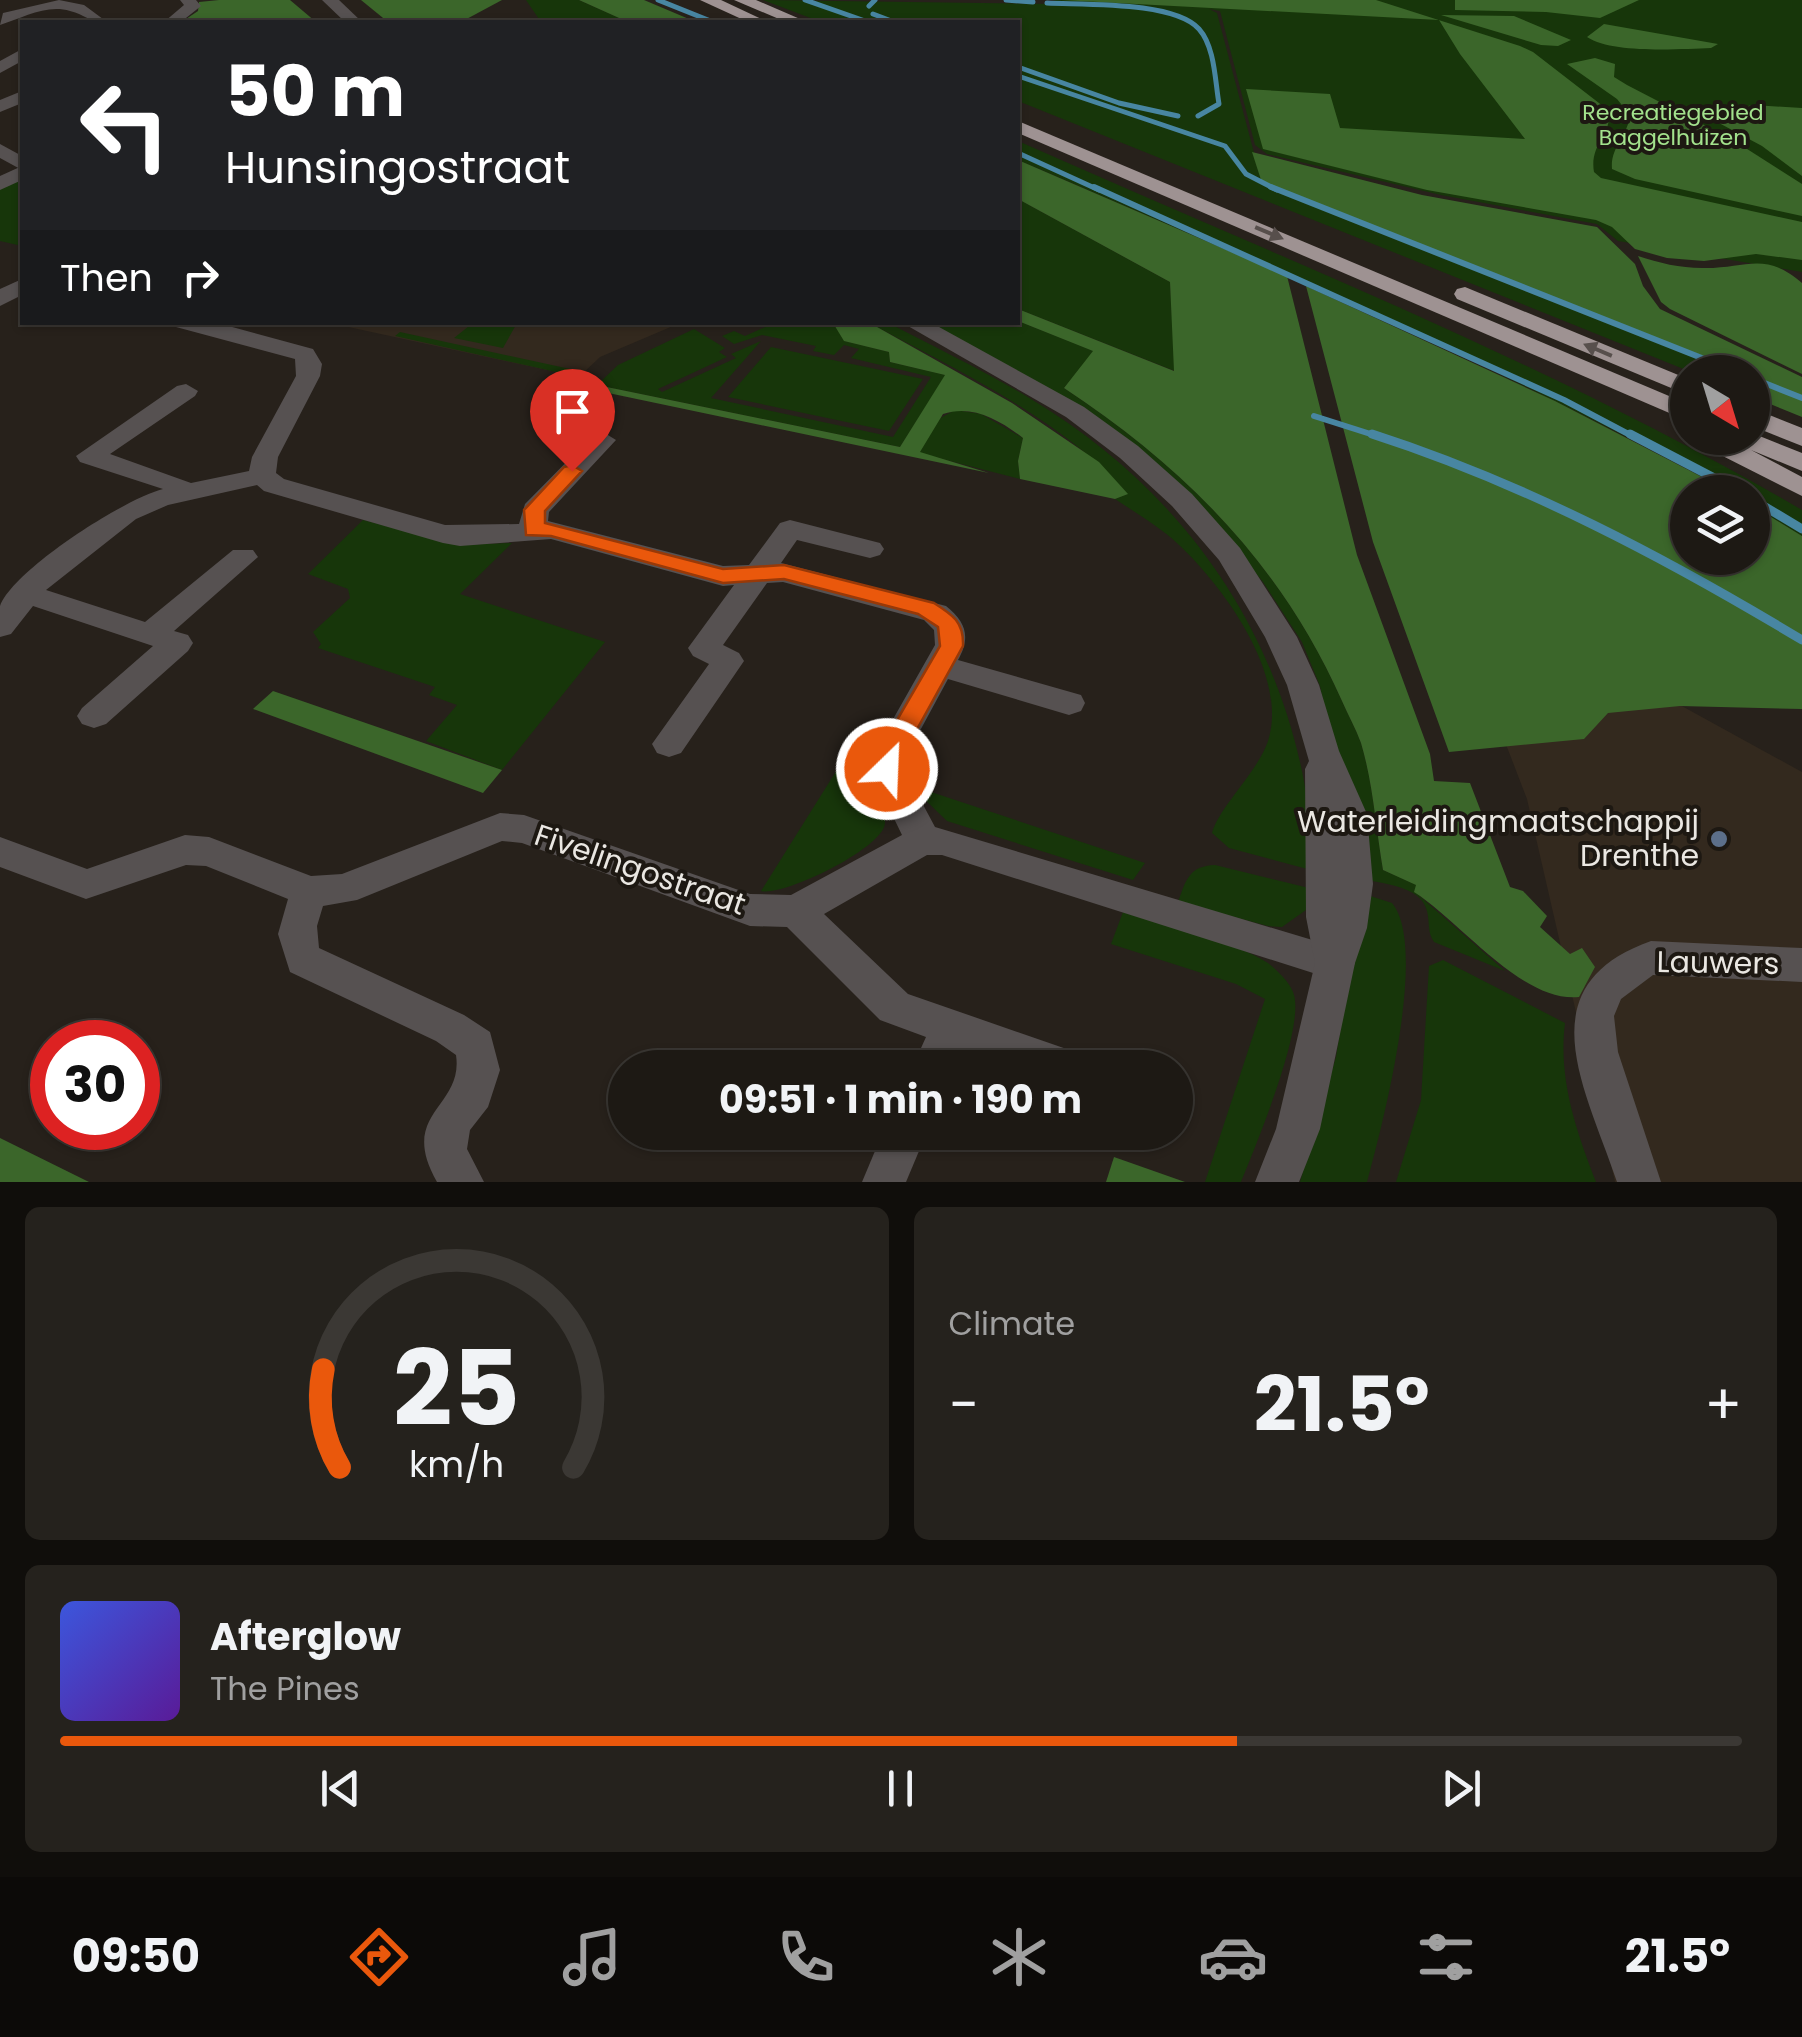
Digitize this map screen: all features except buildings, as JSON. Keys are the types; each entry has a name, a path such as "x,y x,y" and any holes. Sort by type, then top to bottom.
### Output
{"highway":[{"path":"708,0 758,20"},
{"path":"742,0 794,20"},
{"path":"1020,110 1670,381"},
{"path":"1020,128 1670,404"},
{"path":"1604,376 1670,415"},
{"path":"1770,424 1802,438"},
{"path":"1770,449 1802,462"},
{"path":"1740,455 1802,488"}],"street":[{"path":"175,20 193,6 188,0"},
{"path":"330,0 352,20"},
{"path":"0,22 26,7 80,8 92,20"},
{"path":"196,325 292,349 304,354 310,364 308,376 265,456 262,476"},
{"path":"917,325 1075,412 1129,452 1182,500 1230,556 1281,637 1303,685 1322,751 1324,917 1335,963 1298,1129 1276,1182"},
{"path":"182,494 179,485 89,456 186,390"},
{"path":"534,530 535,510 602,440"},
{"path":"0,628 39,578 126,513 160,498 262,476 302,494 443,534 460,537 551,530 723,576 784,572 935,613 947,622 952,646 892,751 887,769 922,841"},
{"path":"668,744 728,661 704,648 790,528 870,549"},
{"path":"150,634 244,557"},
{"path":"27,594 177,643 94,716"},
{"path":"940,666 1069,703"},
{"name":"Fivelingostraat","path":"310,892 344,889 500,826 524,829 750,910 796,911"},
{"path":"941,1049 796,911 922,841 959,845 1335,963"},
{"path":"0,852 86,884 185,850 210,852 310,892 295,932 296,947 304,960 461,1033 475,1044 479,1070 473,1093 450,1122 445,1153 462,1182"},
{"name":"Lauwers","path":"1639,1182 1597,1047 1594,1015 1612,982 1628,966 1652,958 1802,965"},
{"path":"884,1182 897,1150"}],"shaded area":[{"path":"339,325 675,325 600,357 579,377"},
{"path":"1440,573 1802,772 1802,1182 1615,1182 1527,799"}],"green space":[{"path":"290,0 314,20 184,20 198,11 199,2"},
{"path":"361,0 502,0 465,20 386,20"},
{"path":"526,0 579,0 624,20 540,20"},
{"path":"579,0 644,0 691,20 624,20"},
{"name":"Recreatiegebied Baggelhuizen","path":"763,0 1053,4 1061,2 1052,0 1802,0 1802,272 1618,241 1597,224 1441,195 1267,154 1255,145 1220,11 1209,9 1217,13 1262,183 1691,355 1670,355 1670,364 1020,102 1020,20 816,20"},
{"path":"1061,0 1376,0 1439,20"},
{"path":"1455,0 1639,0 1600,18 1546,12 1455,10"},
{"path":"1441,15 1514,16 1571,40 1558,46 1541,45"},
{"path":"1439,20 1533,52 1608,110 1608,126 1593,162 1594,172 1601,178 1802,222 1802,260 1756,254 1704,261 1667,258 1635,249 1612,227 1596,220 1427,190 1263,149 1246,89 1330,94 1340,128 1525,139"},
{"path":"1604,24 1718,44 1711,48 1647,49 1613,46 1587,37"},
{"path":"1595,58 1615,64 1614,77 1627,85 1733,140 1802,184 1802,216 1635,179 1612,169 1630,115 1617,99 1567,64"},
{"path":"1753,105 1802,108 1802,176 1762,146 1704,115"},
{"path":"1020,142 1514,360 1670,437 1670,455 1704,455 1740,475 1699,475 1468,359 1020,161"},
{"path":"1252,152 1422,195 1597,227 1635,264 1643,286 1660,309 1756,355 1692,355 1262,183"},
{"path":"1020,161 1287,276 1357,555 1430,754 1434,781 1470,783 1510,887 1523,891 1547,916 1540,927 1570,954 1582,948 1595,967 1579,997 1557,995 1514,974 1414,892 1416,885 1383,870 1361,743 1318,652 1291,607 1227,524 1190,487 1109,419 1064,388 1093,351 1020,322 1020,310 1174,371 1170,282 1020,200"},
{"path":"20,180 20,246 0,241 0,189"},
{"path":"1020,200 1170,282 1175,371 1020,310"},
{"path":"1638,256 1694,268 1765,264 1789,273 1802,283 1802,374 1770,355 1661,302"},
{"path":"1306,286 1555,401 1698,475 1670,475 1670,575 1770,575 1770,516 1802,536 1802,709 1680,706 1608,713 1584,739 1449,752 1373,542"},
{"path":"1020,322 1094,351 1064,388 1151,452 1227,524 1291,607 1318,652 1359,738 1369,774 1383,870 1417,885 1415,892 1505,971 1434,942 1427,911 1417,896 1399,887 1358,878 1320,686 1302,642 1263,582 1200,505 930,325 1020,325"},
{"path":"470,325 516,325 503,348 454,338"},
{"path":"770,325 834,325 845,341 889,352 890,362 946,375 900,447 597,385 618,365 694,329 725,348 719,352 727,357 658,389 662,392 736,358 731,354 761,341 711,398 893,437 931,377 851,358 859,349 844,345 834,355 813,351 816,346 762,335 734,344 722,336 734,331 745,336"},
{"path":"834,325 874,325 1012,403 1099,462 1128,494 1115,499 1020,479 1018,461 1023,438 975,412 943,414 920,452 989,473 594,390 597,385 900,447 945,375 890,362 889,352 844,341"},
{"path":"874,325 893,325 1031,399 1081,433 1128,470 1206,556 1265,657 1286,713 1304,783 1311,870 1229,848 1212,833 1263,753 1272,715 1261,661 1232,607 1171,538 1115,499 1127,494 1102,467 1041,420"},
{"path":"400,332 584,372 579,377 395,336"},
{"path":"771,347 923,379 889,431 728,397"},
{"path":"1770,362 1802,377 1802,417 1770,404"},
{"path":"955,410 981,414 1023,438 1018,461 1020,479 919,453 937,420"},
{"path":"1770,492 1802,510 1802,536 1770,516"},
{"path":"363,520 459,545 512,543 460,594 605,642 502,770 426,741 457,705 429,695 435,687 318,648 321,644 313,632 350,598 348,589 308,574"},
{"path":"273,691 502,770 483,793 253,709"},
{"path":"850,749 872,757 869,774 885,823 880,833 831,869 790,886 761,891"},
{"path":"919,788 1145,863 1133,880 947,821 918,793"},
{"path":"1215,865 1309,888 1306,910 1282,927 1178,902 1194,871"},
{"path":"1355,891 1392,903 1402,925 1406,957 1404,996 1391,1081 1367,1182 1300,1182 1336,1057 1353,949"},
{"path":"1123,912 1254,955 1275,969 1293,992 1293,1030 1286,1057 1241,1182 1205,1182 1265,999 1236,984 1111,944"},
{"path":"1443,960 1565,1023 1566,1084 1596,1182 1396,1182 1421,1100 1429,966"},
{"path":"0,1138 89,1182 0,1182"},
{"path":"1114,1157 1185,1182 1106,1182"}],"waterway":[{"path":"658,0 708,20"},
{"path":"805,0 862,20"},
{"path":"869,6 875,0"},
{"path":"1006,0 1033,2"},
{"path":"1047,3 1149,9 1187,20 1204,36 1219,104 1198,116"},
{"path":"873,14 889,20"},
{"path":"1020,68 1119,103 1178,116"},
{"path":"1020,77 1225,146 1246,174 1272,187"},
{"path":"1020,154 1099,190"},
{"path":"1094,187 1564,400 1634,437"},
{"path":"1272,187 1694,355"},
{"path":"1272,187 1277,190"},
{"path":"1770,385 1802,398"},
{"path":"1314,416 1380,437"},
{"path":"1372,434 1539,499 1699,580 1802,640"},
{"path":"1630,434 1708,475"},
{"path":"1770,510 1802,529"}],"place":[{"name":"Waterleidingmaatschappij Drenthe","path":"1719,839"}],"route":[{"path":"572,471 535,510 534,530 551,530 723,576 784,572 926,609 947,622 952,646 892,751 887,769"}]}
